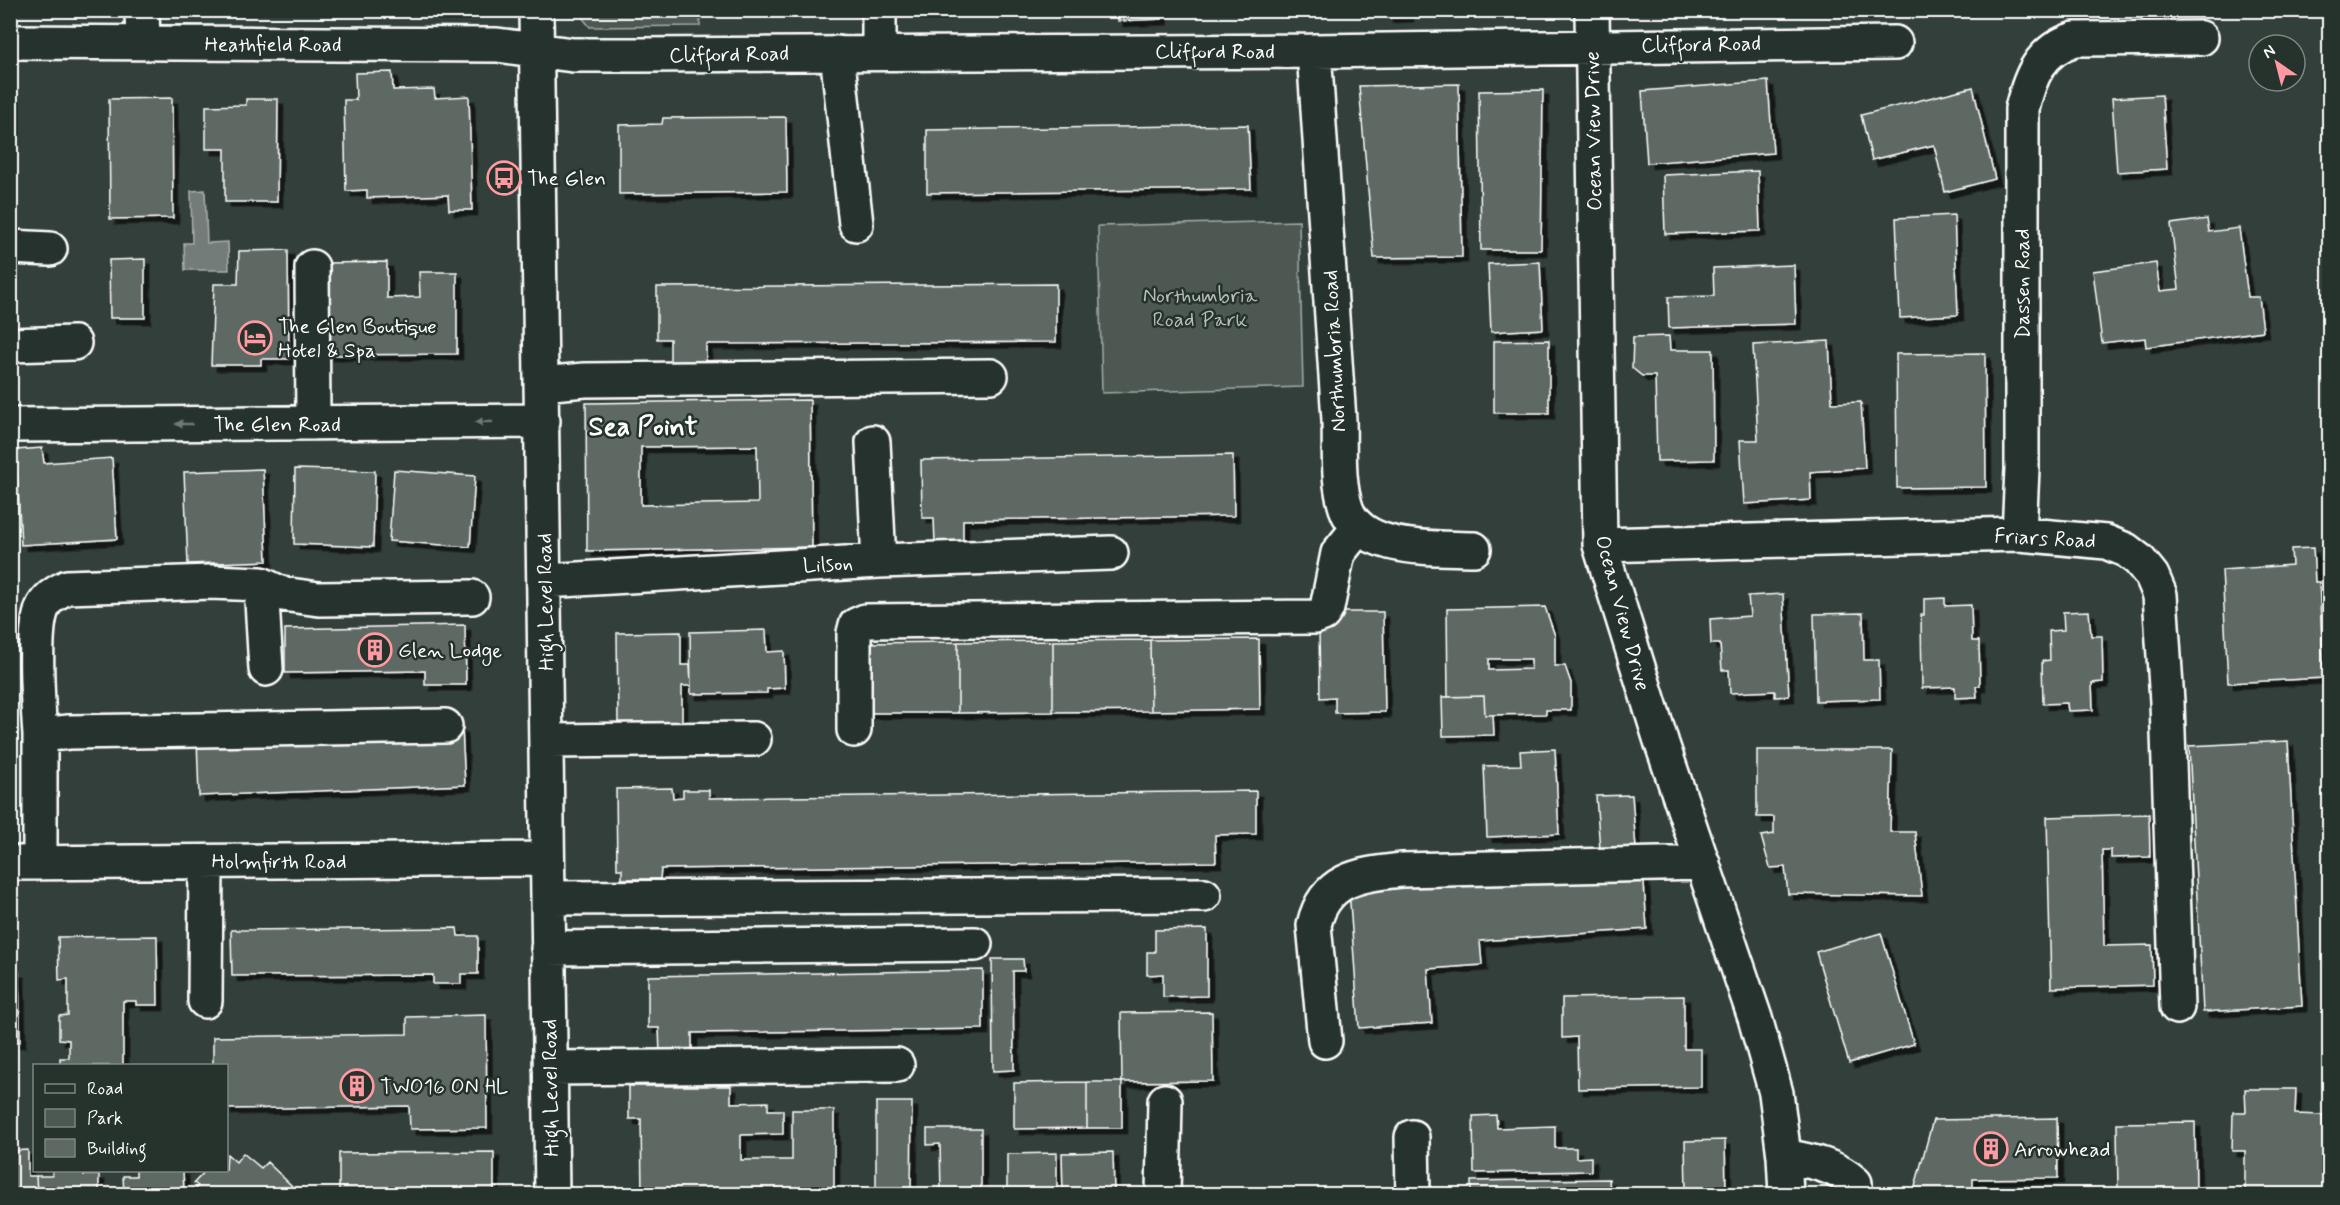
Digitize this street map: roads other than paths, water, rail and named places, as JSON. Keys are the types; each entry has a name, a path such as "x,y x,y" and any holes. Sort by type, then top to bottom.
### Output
{"street":[{"path":"142,10 143,43"},
{"name":"High Level Road","path":"536,10 546,581 552,1194"},
{"path":"879,10 879,52"},
{"name":"Ocean View Drive","path":"1592,10 1600,545 1623,624 1755,1018 1776,1093 1786,1194"},
{"name":"Dassen Road","path":"2019,534 2022,469 2022,109 2029,82 2039,64 2057,45 2075,39 2201,38"},
{"name":"Heathfield Road","path":"10,42 497,45 536,48"},
{"name":"Clifford Road","path":"536,48 573,55 1314,51 1592,45 1895,43"},
{"name":"Northumbria Road","path":"1314,51 1340,420 1340,477 1346,510 1359,527"},
{"path":"837,53 856,224"},
{"path":"10,247 50,249"},
{"path":"312,267 313,423"},
{"path":"10,345 74,343"},
{"path":"541,384 585,380 991,376"},
{"name":"The Glen Road","path":"10,425 543,421"},
{"path":"873,442 879,561"},
{"path":"854,730 854,633 856,625 865,621 1316,617 1323,614 1326,608 1338,553 1359,527 1380,541 1424,547 1474,549"},
{"name":"Friars Road","path":"1600,545 2019,534 2106,542 2126,550 2152,576 2160,596 2167,702 2177,1007"},
{"name":"Lilson","path":"546,581 879,561 1111,553"},
{"path":"25,863 40,735 38,698 41,611 55,592 67,587 211,582 261,584 282,594 319,599 472,597"},
{"path":"261,584 266,669"},
{"path":"40,735 81,732 445,726"},
{"path":"547,741 754,739"},
{"name":"Holmfirth Road","path":"25,863 547,859"},
{"path":"205,1001 206,862"},
{"path":"1325,1041 1314,925 1318,909 1338,885 1362,875 1401,870 1703,863"},
{"path":"548,898 1204,895"},
{"path":"548,948 975,944"},
{"path":"550,1068 897,1065"},
{"path":"1163,1194 1165,1101"},
{"path":"1412,1137 1413,1194"},
{"path":"1784,1156 1818,1162 1846,1175 1855,1183 1855,1194"}],"place":[{"name":"The Glen","path":"504,178"},
{"name":"The Glen Boutique Hotel & Spa","path":"255,338"},
{"name":"Glen Lodge","path":"375,650"},
{"name":"TWO16 ON HL","path":"357,1086"},
{"name":"Arrowhead","path":"1991,1149"}],"district":[{"name":"Sea Point","path":"643,426"}],"park label":[{"name":"Northumbria Road Park","path":"1200,307"}]}
